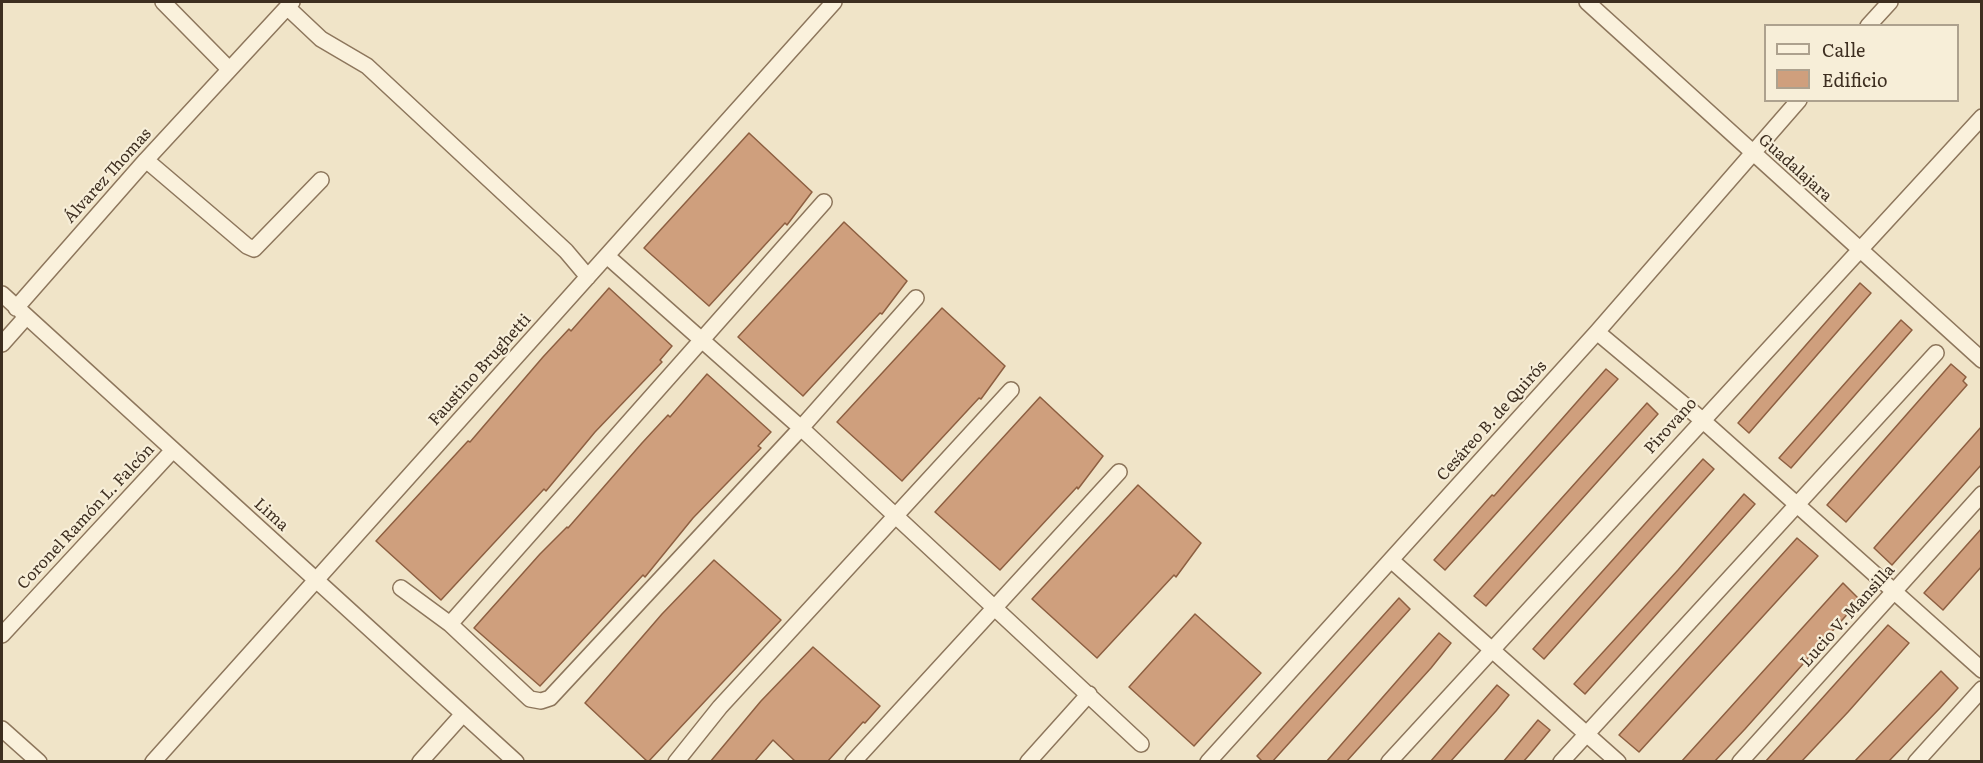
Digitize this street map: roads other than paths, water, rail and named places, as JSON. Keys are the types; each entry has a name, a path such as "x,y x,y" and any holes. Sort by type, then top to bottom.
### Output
{"street":[{"path":"163,2 229,69"},
{"name":"Faustino Brughetti","path":"153,762 834,2"},
{"name":"Guadalajara","path":"1587,2 1982,360"},
{"path":"1870,24 1890,2"},
{"path":"289,4 321,39 367,66 567,251 588,277"},
{"name":"Álvarez Thomas","path":"2,344 21,312 146,160 289,4"},
{"name":"Cesáreo B. de Quirós","path":"1208,762 1597,332 1797,102"},
{"name":"Pirovano","path":"1389,762 1701,419 1982,117"},
{"path":"146,160 247,246 254,249 321,180"},
{"path":"450,624 824,202"},
{"path":"607,256 801,428 1141,744"},
{"name":"Lima","path":"2,294 516,762"},
{"path":"401,588 450,624 530,699 542,701 550,699 801,428 916,298"},
{"path":"1597,332 1701,419 1982,670"},
{"path":"1561,762 1796,503 1936,353"},
{"path":"675,762 720,707 1011,390"},
{"name":"Coronel Ramón L. Falcón","path":"2,635 173,450"},
{"path":"853,762 1119,472"},
{"name":"Lucio V. Mansilla","path":"1740,762 1982,494"},
{"path":"1391,560 1618,762"},
{"path":"1916,762 1982,689"},
{"path":"1028,762 1089,694"},
{"path":"420,762 463,714"},
{"path":"2,729 39,762"}]}
